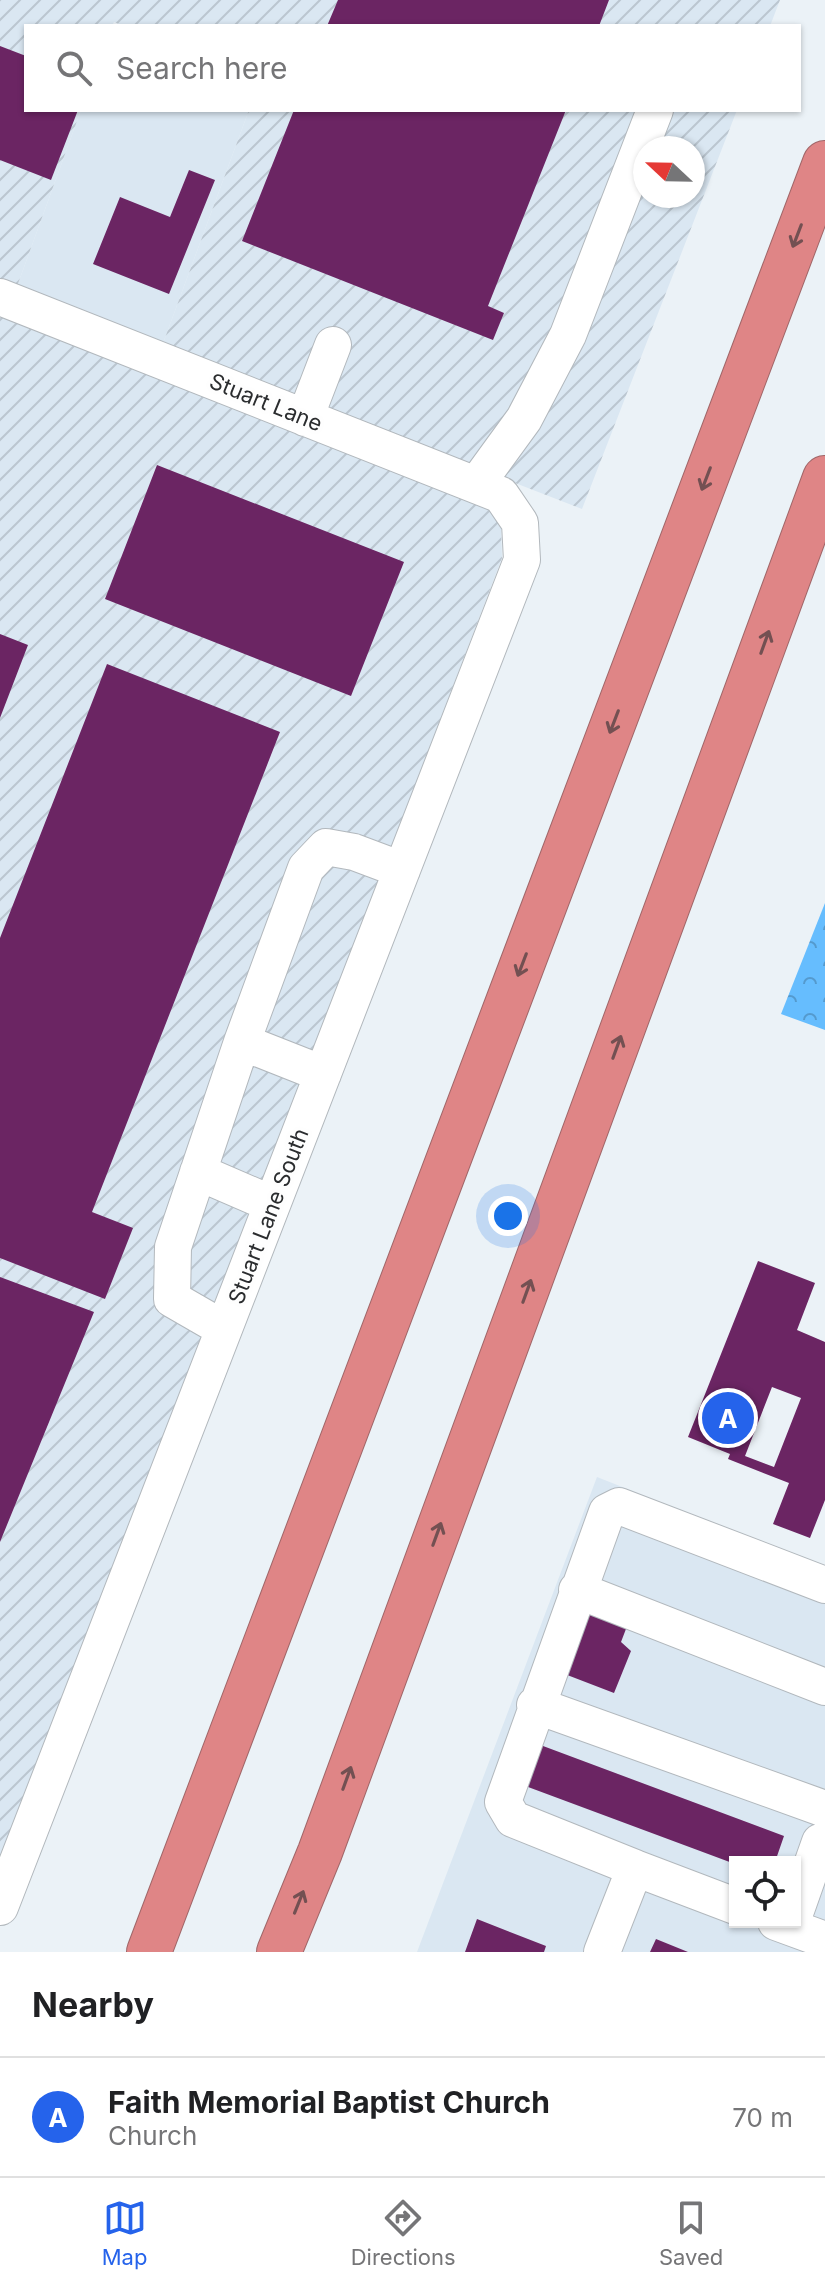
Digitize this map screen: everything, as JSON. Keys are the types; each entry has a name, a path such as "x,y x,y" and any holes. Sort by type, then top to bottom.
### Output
{"highway":[{"path":"149,1952 825,163"},
{"path":"279,1952 336,1807 825,478"}],"street":[{"path":"476,485 524,419 568,335 654,112"},
{"name":"Stuart Lane","path":"0,297 501,495 520,523"},
{"path":"305,418 333,345"},
{"name":"Stuart Lane South","path":"0,1907 522,560 520,523"},
{"path":"224,1329 172,1299 173,1247 242,1042 306,868 326,847 354,852 402,870"},
{"path":"242,1042 323,1074"},
{"path":"198,1172 272,1204"},
{"path":"729,1904 513,1819 503,1802 535,1705 607,1512 619,1506 825,1585"},
{"path":"577,1590 825,1687"},
{"path":"535,1705 824,1831 800,1930"},
{"path":"602,1952 635,1868"}],"shaded area":[{"path":"0,0 780,0 771,24 24,24 24,112 80,112 15,292 0,285"},
{"path":"80,112 248,112 162,346 15,292"},
{"path":"248,112 736,112 705,192 705,136 633,136 633,208 699,208 582,509 162,346"},
{"path":"0,317 493,509 501,527 502,558 0,1872"},
{"path":"597,1477 825,1567 825,1952 417,1952"}],"green space":[{"path":"825,903 825,1030 781,1014"}],"building":[{"path":"338,0 609,0 600,24 328,24"},
{"path":"0,46 24,55 24,112 77,112 51,180 0,160"},
{"path":"293,112 565,112 488,306 504,313 493,340 242,241"},
{"path":"189,170 215,180 169,294 93,264 120,197 170,217"},
{"path":"157,465 404,562 351,696 105,599"},
{"path":"0,634 28,645 0,718"},
{"path":"107,664 280,732 92,1212 133,1228 105,1299 0,1258 0,938"},
{"path":"758,1261 815,1283 797,1330 825,1342 825,1500 810,1538 773,1524 789,1483 728,1459 730,1454 688,1437","holes":["772,1387 801,1398 774,1467 745,1456"]},
{"path":"0,1277 94,1312 0,1542"},
{"path":"586,1611 629,1621 621,1642 631,1651 614,1693 562,1673"},
{"path":"535,1743 784,1836 777,1856 729,1856 729,1862 520,1784"},
{"path":"477,1919 546,1946 544,1952 465,1952"},
{"path":"656,1939 688,1952 650,1952"}],"place":[{"name":"Faith Memorial Baptist Church","path":"728,1418"}]}
